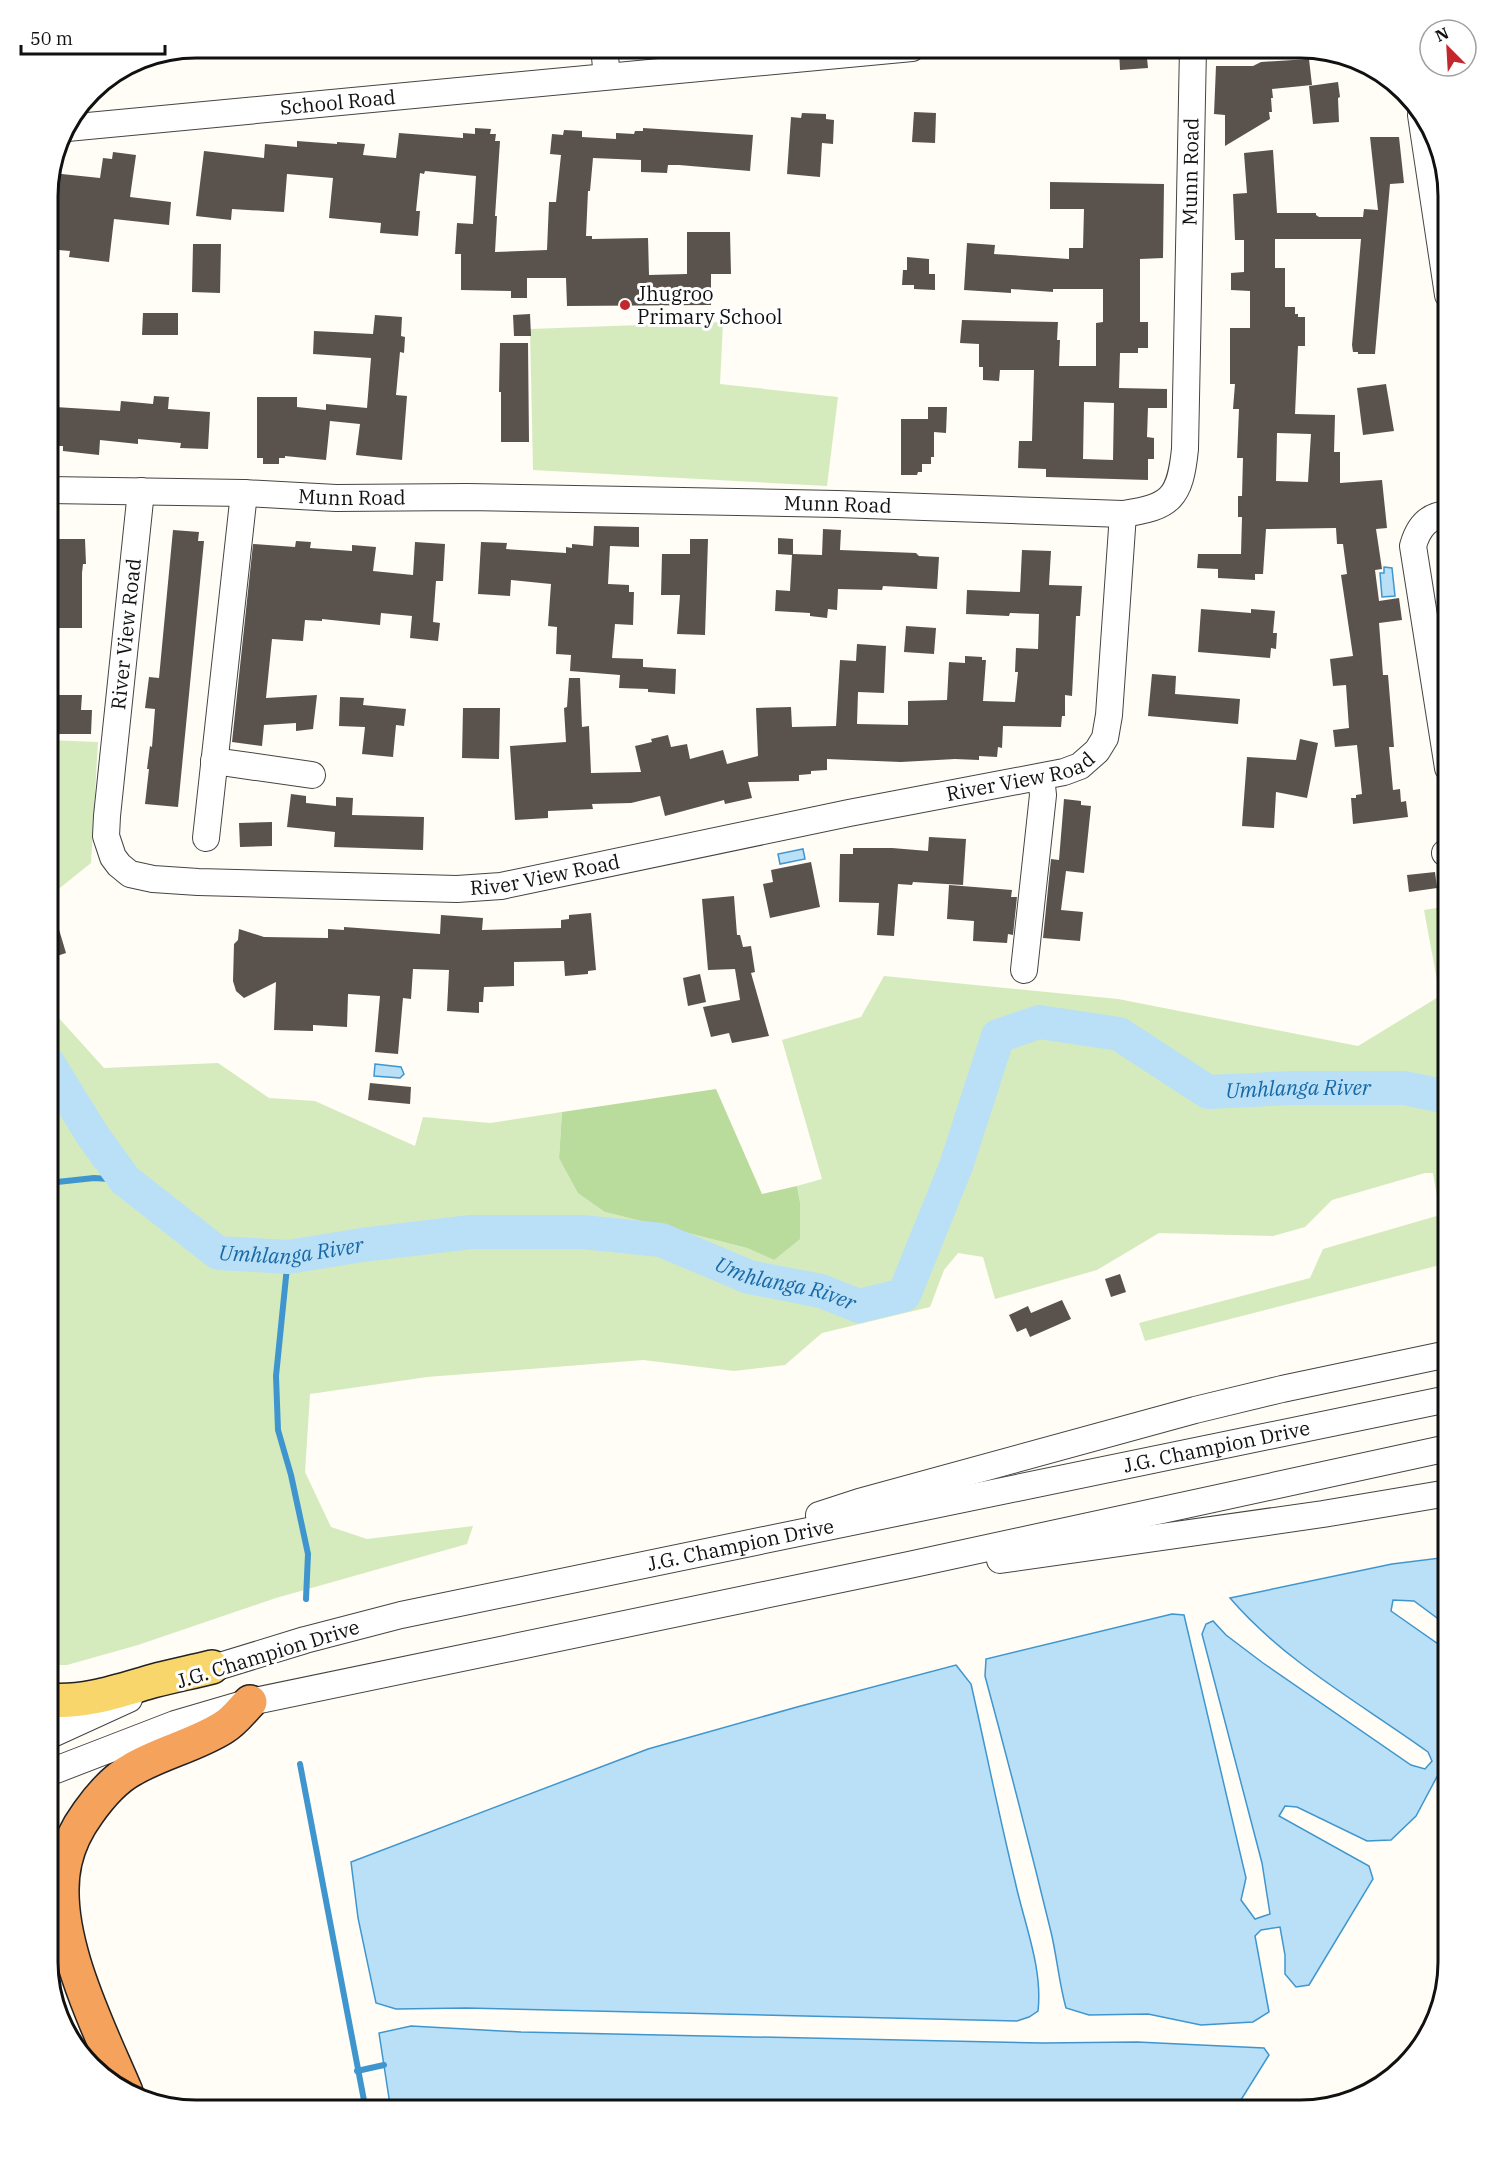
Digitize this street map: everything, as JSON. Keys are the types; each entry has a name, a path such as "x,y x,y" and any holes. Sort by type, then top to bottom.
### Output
{"highway":[{"path":"120,2077 78,1977 64,1916 62,1889 65,1862 76,1831 98,1799 118,1779 133,1769 226,1726 250,1702"}],"main road":[{"path":"58,1701 90,1699 212,1667"},
{"path":"58,1934 78,1977"}],"street":[{"path":"605,58 607,76"},
{"name":"School Road","path":"78,127 797,59"},
{"name":"Munn Road","path":"59,490 243,493 336,498 467,497 837,504 1122,514 1147,511 1178,490 1185,449 1193,59"},
{"path":"1425,139 1438,224"},
{"name":"River View Road","path":"141,491 106,826 108,847 118,865 130,874 153,879 457,889 493,887 849,813 1041,777 1080,766 1097,751 1105,738 1109,715 1122,514"},
{"path":"206,838 243,493"},
{"path":"1438,517 1422,525 1413,546 1438,705"},
{"path":"214,761 312,775"},
{"path":"1024,970 1043,795 1041,777"},
{"path":"1399,1364 1438,1348"},
{"path":"764,1540 823,1513 1195,1410 1438,1356"},
{"name":"J.G. Champion Drive","path":"58,1731 131,1698 212,1667 401,1615 1438,1401"},
{"name":"J.G. Champion Drive","path":"58,1769 175,1724 250,1702 909,1565 1438,1450"},
{"path":"909,1565 961,1566 1323,1515 1438,1495"}],"green space":[{"path":"723,322 720,384 838,397 827,486 533,470 530,329"},
{"path":"59,740 98,742 91,863 59,889"},
{"path":"1438,908 1438,985 1424,910"},
{"path":"884,976 1118,999 1358,1046 1438,997 1438,1203 1433,1173 1425,1173 1332,1200 1305,1227 1273,1236 1159,1233 1097,1270 995,1299 983,1257 958,1253 944,1270 930,1307 822,1333 785,1365 734,1371 643,1360 427,1377 310,1394 305,1472 331,1527 367,1539 473,1526 467,1544 276,1598 138,1645 67,1665 58,1665 59,1018 104,1068 218,1063 269,1098 315,1101 415,1146 423,1117 490,1123 562,1112 559,1158 605,1212 747,1248 774,1260 800,1202 797,1186 822,1179 782,1040 861,1017"},
{"path":"716,1089 762,1194 797,1186 800,1202 800,1239 774,1260 747,1248 605,1212 578,1193 559,1158 562,1112"},
{"path":"1438,1216 1438,1266 1145,1341 1139,1323 1310,1278 1323,1249"}],"water":[{"path":"1384,567 1392,568 1395,596 1382,597 1380,573 1384,573"},
{"path":"803,849 805,859 780,864 778,854"},
{"path":"375,1064 401,1067 404,1074 400,1078 374,1076"},
{"path":"1438,1558 1438,1619 1414,1601 1393,1600 1391,1611 1438,1644 1438,1775 1416,1816 1391,1840 1367,1841 1297,1807 1285,1806 1279,1816 1369,1866 1373,1879 1309,1985 1296,1987 1285,1974 1285,1955 1280,1927 1261,1930 1255,1936 1269,2012 1253,2022 1201,2025 1148,2014 1089,2015 1066,2008 1051,1932 985,1676 986,1659 1172,1614 1184,1615 1246,1878 1241,1900 1255,1919 1270,1914 1262,1863 1202,1634 1206,1624 1213,1621 1226,1635 1263,1663 1411,1765 1425,1769 1432,1761 1428,1752 1299,1662 1252,1621 1230,1598 1392,1564"},
{"path":"956,1665 971,1684 1009,1857 1032,1946 1039,1995 1038,2011 1029,2017 1017,2021 466,2008 396,2009 376,2003 358,1918 351,1862 648,1749"},
{"path":"411,2026 521,2032 1042,2043 1137,2042 1264,2048 1269,2055 1241,2100 389,2100 379,2033"}],"building":[{"path":"1119,59 1147,59 1148,68 1120,70"},
{"path":"1309,59 1312,85 1272,89 1270,119 1225,146 1225,115 1214,114 1216,66 1253,66 1261,62"},
{"path":"1338,82 1339,122 1313,124 1309,86"},
{"path":"914,112 936,113 935,143 912,142"},
{"path":"802,113 826,114 826,119 834,120 833,144 822,143 820,177 787,174 791,117 801,118"},
{"path":"475,128 491,129 490,134 496,134 495,141 500,141 495,252 547,250 549,202 556,202 561,155 550,154 552,134 563,135 564,130 582,131 582,137 616,139 616,133 634,134 635,131 643,131 643,128 753,135 750,171 668,165 667,173 641,172 641,160 593,158 590,191 588,191 586,236 592,236 592,239 648,238 649,275 687,274 687,232 730,232 731,274 711,274 711,305 567,306 566,278 527,278 527,298 511,298 511,291 461,290 461,254 455,254 457,223 473,224 476,176 425,171 424,174 420,173 416,211 420,211 418,236 380,233 381,223 329,218 333,178 287,174 284,212 232,209 231,220 196,216 204,151 264,158 265,144 297,147 297,141 337,144 337,142 365,144 363,155 396,158 399,133 463,138 463,133 475,134"},
{"path":"1370,137 1399,137 1404,183 1390,184 1375,354 1358,354 1358,352 1353,352 1352,345 1361,239 1275,239 1275,268 1285,268 1285,307 1295,307 1295,314 1298,314 1298,317 1305,317 1305,346 1298,346 1295,414 1335,415 1334,452 1340,452 1340,483 1382,480 1387,528 1376,529 1382,569 1375,570 1379,601 1399,598 1402,620 1379,623 1383,675 1388,675 1394,747 1389,747 1393,790 1400,789 1401,802 1406,801 1408,817 1353,824 1351,798 1362,794 1357,745 1335,747 1333,730 1349,728 1346,685 1333,686 1330,659 1353,656 1341,575 1347,574 1343,544 1337,544 1336,528 1266,529 1263,574 1255,574 1255,580 1218,578 1218,569 1197,568 1198,554 1241,554 1242,517 1238,517 1238,496 1242,496 1243,458 1237,458 1239,409 1233,409 1235,384 1230,384 1230,328 1250,328 1250,291 1231,290 1231,273 1244,272 1244,240 1235,240 1233,194 1247,193 1244,153 1273,150 1277,213 1316,213 1319,217 1363,217 1364,209 1378,210","holes":["1277,433 1311,434 1308,482 1276,481"]},
{"path":"113,152 136,155 130,197 171,202 169,225 114,219 109,262 69,257 70,251 59,250 61,174 100,178 103,158 112,159"},
{"path":"1050,182 1164,184 1163,258 1140,259 1140,322 1148,322 1148,348 1138,348 1138,353 1120,353 1119,388 1167,389 1167,408 1148,408 1147,437 1154,438 1154,459 1148,459 1148,480 1046,477 1046,469 1018,468 1019,441 1032,441 1034,370 1000,370 999,381 983,380 983,367 979,367 979,344 960,343 962,320 1058,322 1059,366 1096,366 1096,323 1103,322 1103,289 1053,289 1053,292 1011,289 1011,293 964,290 967,243 995,245 994,254 1069,259 1069,248 1083,248 1084,209 1050,209","holes":["1084,402 1114,403 1113,460 1083,459"]},
{"path":"193,244 221,244 220,293 192,292"},
{"path":"907,257 929,259 929,274 935,274 935,290 914,289 914,285 902,285 903,270 907,270"},
{"path":"143,313 178,313 178,335 142,335"},
{"path":"530,314 531,336 514,336 513,315"},
{"path":"375,315 402,317 401,336 405,337 404,353 400,352 396,395 407,396 402,460 356,455 360,424 330,421 326,460 285,456 285,458 279,458 279,464 263,464 263,458 257,458 257,397 297,397 297,407 326,410 326,404 367,408 371,358 313,354 314,331 373,334"},
{"path":"500,343 528,343 529,442 501,442"},
{"path":"1386,384 1394,431 1363,435 1357,388"},
{"path":"154,396 169,397 168,409 210,412 208,449 180,448 181,443 138,439 138,444 100,440 99,455 63,451 63,446 59,446 59,407 120,411 121,401 153,404"},
{"path":"928,407 947,407 946,433 934,432 934,457 931,457 931,464 922,464 922,472 918,472 917,475 901,475 901,419 928,419"},
{"path":"594,526 639,527 639,547 610,546 608,584 629,585 629,592 634,592 633,625 615,624 612,658 643,659 643,667 676,669 675,694 648,692 648,689 619,688 620,675 570,671 571,655 556,654 557,627 548,626 551,584 511,580 510,596 478,594 481,542 507,543 506,549 566,553 566,547 572,548 572,544 593,546"},
{"path":"823,529 841,530 840,550 916,553 919,556 939,557 937,589 883,586 882,590 838,589 837,610 828,609 827,618 810,616 810,613 775,611 776,590 790,591 792,555 778,554 778,538 793,539 793,554 822,555"},
{"path":"173,530 199,532 198,541 204,541 178,807 145,804 155,709 145,708 149,677 159,678"},
{"path":"59,539 85,539 86,564 83,564 82,573 82,628 59,628"},
{"path":"690,539 708,539 705,635 677,634 680,595 661,595 662,554 690,554"},
{"path":"296,541 311,542 310,548 352,551 352,545 376,547 373,571 413,575 415,542 445,544 443,581 436,581 433,622 440,623 438,641 410,638 412,616 381,613 380,625 322,619 322,621 305,620 303,641 272,639 266,698 317,695 313,729 296,731 296,723 264,725 262,746 232,742 253,544 295,547"},
{"path":"1022,550 1051,551 1049,585 1082,586 1080,616 1076,616 1072,696 1065,695 1065,716 1062,716 1061,727 1003,726 1002,748 998,747 997,757 979,756 979,760 901,762 827,759 827,770 811,771 811,774 799,775 799,781 748,782 752,798 725,804 724,800 665,816 660,796 631,803 592,804 593,809 548,811 548,818 515,820 510,746 566,742 564,708 567,707 569,678 580,678 582,727 589,726 591,773 641,772 635,746 668,735 671,747 687,744 690,759 723,750 727,764 758,756 756,708 791,707 792,727 836,726 840,660 856,661 857,644 886,646 884,693 858,692 857,724 908,725 908,701 947,700 949,662 965,663 965,656 982,657 982,660 986,660 983,701 1015,702 1018,672 1015,672 1016,648 1038,649 1039,614 1010,613 1009,616 966,614 967,590 1020,592"},
{"path":"1201,609 1251,613 1251,609 1275,611 1273,633 1277,633 1276,649 1271,648 1270,658 1198,652"},
{"path":"906,626 936,628 934,654 904,652"},
{"path":"1152,674 1176,676 1175,694 1240,699 1238,724 1148,716"},
{"path":"59,695 82,695 81,710 92,710 91,734 59,734"},
{"path":"340,697 364,698 363,705 406,709 404,726 396,725 393,757 362,754 365,727 339,726"},
{"path":"463,708 500,708 499,759 462,758"},
{"path":"1300,739 1318,743 1307,798 1276,792 1274,828 1242,826 1247,757 1296,760"},
{"path":"291,794 306,796 306,803 336,806 336,797 353,798 352,815 424,817 423,850 334,847 335,832 287,827"},
{"path":"1064,799 1081,801 1081,805 1091,806 1084,873 1066,871 1061,910 1083,912 1080,941 1043,938 1051,859 1059,860"},
{"path":"272,822 272,846 240,847 239,823"},
{"path":"929,837 966,839 963,885 913,882 912,885 898,884 894,936 877,935 879,903 839,902 840,854 853,854 853,848 928,851"},
{"path":"811,862 820,907 770,918 763,884 773,882 771,870"},
{"path":"1435,872 1437,888 1409,892 1407,875"},
{"path":"949,885 1012,890 1011,897 1017,897 1013,935 1008,934 1007,943 973,941 974,921 947,919"},
{"path":"734,896 737,935 740,935 743,947 751,946 755,972 751,973 769,1036 732,1043 729,1033 711,1037 703,1007 740,1000 735,969 708,970 702,899"},
{"path":"591,913 596,970 588,971 588,974 565,976 564,961 514,962 514,986 484,987 483,1002 479,1002 479,1013 447,1011 449,970 413,969 411,999 403,998 398,1054 375,1052 380,996 348,994 347,1027 313,1025 313,1031 274,1030 276,982 244,998 236,991 233,981 234,944 238,940 239,929 264,937 328,938 328,929 344,930 344,927 440,934 441,915 483,918 482,930 561,928 561,920 569,919 569,915"},
{"path":"59,928 66,953 59,955"},
{"path":"700,974 706,1002 688,1006 683,978"},
{"path":"370,1083 411,1087 410,1104 368,1100"},
{"path":"1120,1274 1126,1292 1111,1297 1105,1279"},
{"path":"1062,1300 1071,1319 1030,1337 1026,1328 1017,1332 1009,1315 1028,1306 1031,1313"}],"waterway":[{"name":"Umhlanga River","path":"58,1080 93,1136 125,1180 218,1253 288,1257 362,1245 471,1232 582,1232 661,1240 749,1277 821,1291 859,1306 904,1295 956,1166 998,1036 1039,1022 1119,1034 1208,1092 1292,1088 1404,1088 1438,1095"},
{"path":"58,1182 94,1178 125,1180"},
{"path":"288,1257 276,1376 278,1430 291,1475 308,1554 306,1599"},
{"path":"300,1764 364,2100"},
{"path":"357,2071 384,2065"}],"place":[{"name":"Jhugroo Primary School","path":"625,305"}]}
